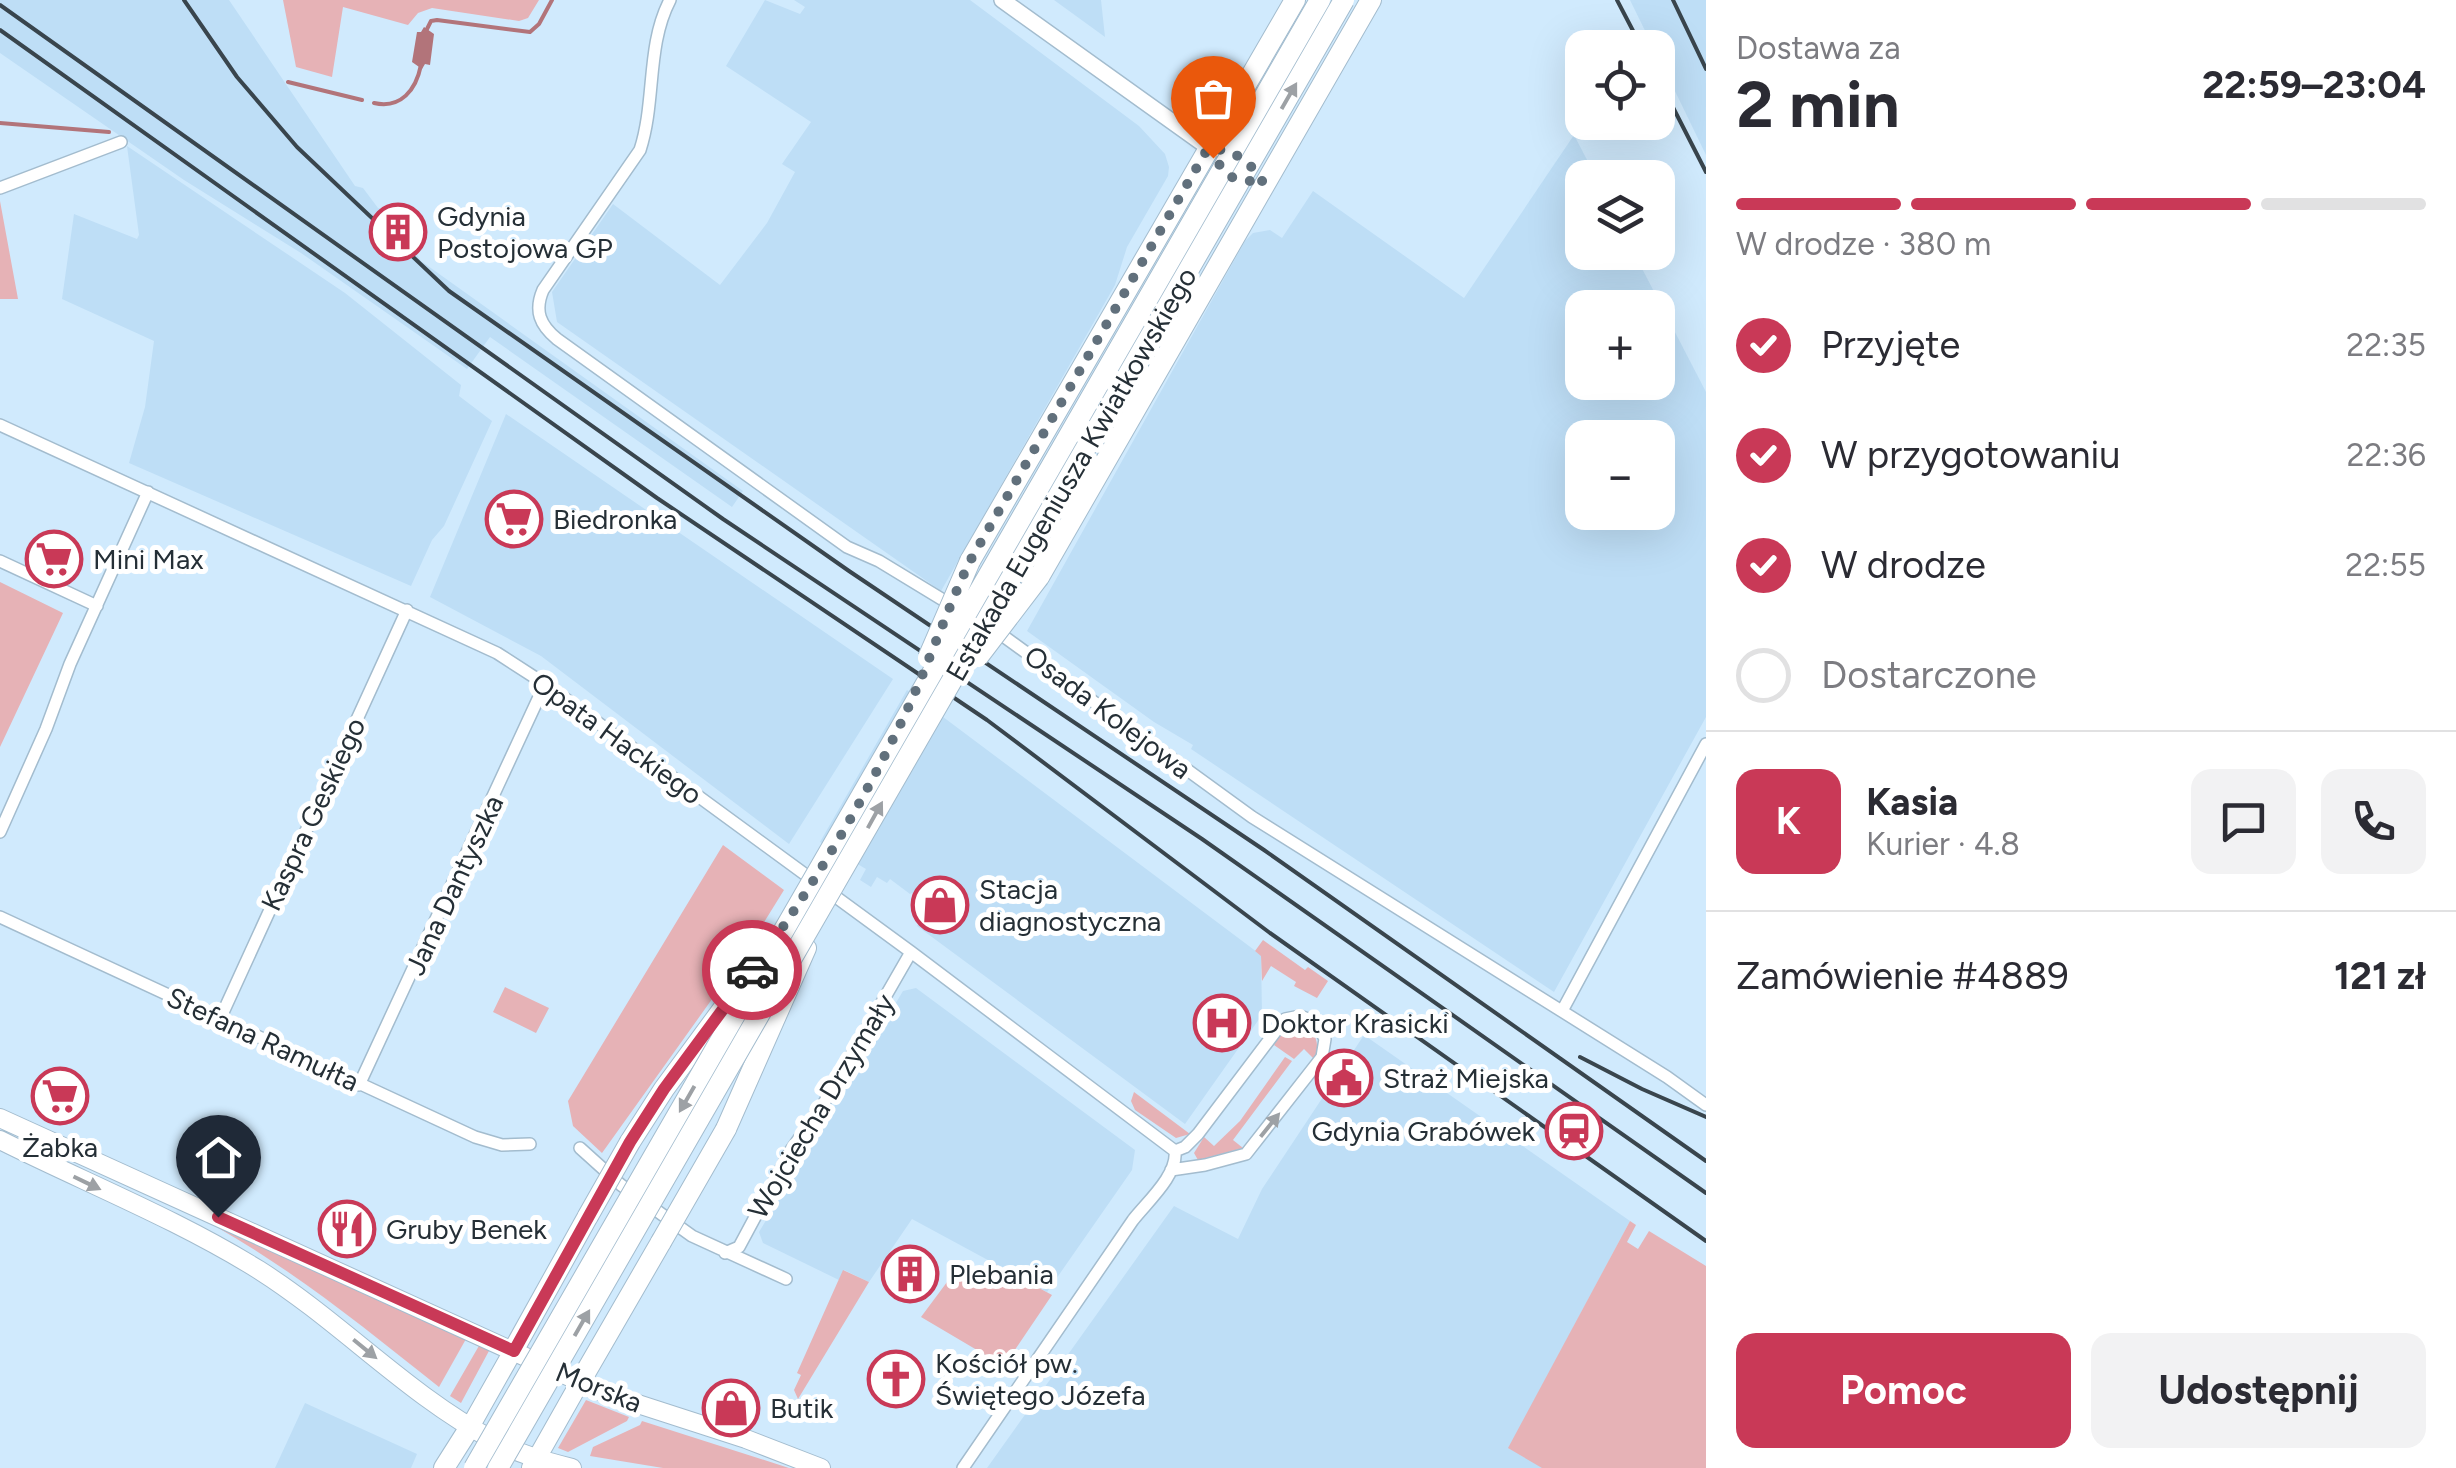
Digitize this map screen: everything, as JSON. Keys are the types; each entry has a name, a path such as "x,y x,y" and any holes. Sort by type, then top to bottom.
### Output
{"highway":[{"path":"898,729 970,561 1294,0"},
{"name":"Estakada Eugeniusza Kwiatkowskiego","path":"474,1468 1320,0"},
{"name":"Estakada Eugeniusza Kwiatkowskiego","path":"498,1468 1344,0"},
{"path":"925,726 1039,577 1371,0"},
{"path":"514,1351 664,1089 806,893"},
{"path":"580,1382 726,1129 827,900"},
{"path":"444,1468 470,1427"}],"main road":[{"path":"1002,0 1208,148 1217,165 1231,177 1264,184"},
{"name":"Morska","path":"0,1118 580,1382 821,1468"},
{"path":"0,1140 218,1246 261,1272 470,1427 534,1463 572,1468"},
{"path":"470,1427 514,1351"},
{"path":"534,1463 580,1382"}],"street":[{"name":"Osada Kolejowa","path":"670,0 659,28 649,124 640,150 543,290 539,314 542,324 556,339 847,547 879,561 1012,640 1252,818 1704,1099"},
{"path":"0,188 122,142"},
{"path":"1184,190 1174,251 1013,530 975,585 976,619 1006,603 1032,541 1193,262 1242,224"},
{"name":"Opata Hackiego","path":"0,425 479,644 545,684 1175,1151"},
{"path":"0,832 148,492"},
{"path":"0,562 97,606"},
{"name":"Kaspra Geskiego","path":"220,1019 406,610"},
{"name":"Jana Dantyszka","path":"359,1085 545,684"},
{"path":"1562,1011 1706,744"},
{"name":"Stefana Ramułta","path":"0,918 474,1137 502,1145 530,1144"},
{"name":"Wojciecha Drzymały","path":"725,1253 739,1247 790,1150 824,1103 911,952"},
{"path":"963,1468 1171,1170 1175,1151 1198,1134 1285,1019 1300,1016 1316,1022 1325,1039 1322,1056 1246,1154 1171,1170"},
{"path":"580,1148 653,1210 725,1253 786,1279"}],"shaded area":[{"path":"0,0 229,0 355,186 363,188 378,208 409,214 421,261 743,491 732,507 490,337 467,369 301,253 184,180 0,53"},
{"path":"283,0 539,0 528,18 519,21 432,8 418,13 408,25 343,7 332,77 296,67"},
{"path":"765,0 800,14 805,7 794,0 970,0 1139,126 1165,154 1169,167 1168,176 1127,247 1115,285 941,591 557,322 552,292 613,204 720,285 767,223 795,172 782,164 811,122 726,66"},
{"path":"1054,0 1101,0 1105,37"},
{"path":"1630,0 1706,0 1706,155 1675,91 1675,30 1645,30"},
{"path":"424,27 434,34 430,65 425,64 422,69 412,62 417,32"},
{"path":"1571,140 1577,140 1587,160 1565,160 1565,270 1643,270 1653,290 1565,290 1565,400 1675,400 1675,332 1706,392 1706,717 1554,992 1191,749 1193,745 1154,722 1027,631 1245,241 1253,233 1270,230 1282,238 1313,191 1464,298"},
{"path":"127,146 345,293 461,385 459,396 492,421 444,526 432,540 411,586 129,463 145,407 154,341 62,299 74,214 137,239 139,235"},
{"path":"0,201 18,299 0,299"},
{"path":"506,414 893,679 789,844 541,656 430,597"},
{"path":"0,582 63,613 0,747"},
{"path":"907,690 1261,955 1262,1015 1185,1124 917,926 930,903 890,879 887,883 877,877 871,887 860,880 866,869 820,842"},
{"path":"723,845 784,890 745,953 602,1153 573,1126 568,1101"},
{"path":"1263,940 1328,981 1317,998 1294,986 1296,982 1271,966 1262,981 1261,956 1255,951"},
{"path":"505,987 549,1008 536,1033 493,1012"},
{"path":"916,988 1135,1150 1132,1170 1047,1292 912,1219 869,1282 844,1270 839,1280 763,1243 759,1232 903,991"},
{"path":"1295,1024 1315,1036 1314,1059 1304,1049 1294,1059 1274,1045 1282,1029"},
{"path":"1364,1035 1630,1221 1509,1448 1548,1468 987,1468 1174,1206 1238,1239 1262,1189"},
{"path":"1285,1057 1292,1061 1233,1140 1243,1148 1198,1160 1194,1153 1204,1137 1214,1146 1240,1121"},
{"path":"1134,1092 1190,1134 1176,1138 1135,1110 1131,1101"},
{"path":"1630,1221 1636,1225 1627,1242 1638,1249 1649,1231 1706,1266 1706,1468 1542,1468 1508,1448"},
{"path":"215,1226 466,1339 439,1387 302,1282"},
{"path":"991,1262 1052,1295 1004,1366 921,1317 953,1274 974,1282"},
{"path":"843,1270 869,1282 798,1399 794,1390 801,1375 797,1373"},
{"path":"480,1344 490,1349 461,1403 450,1396"},
{"path":"586,1400 629,1417 568,1452 558,1448"},
{"path":"305,1403 417,1454 411,1468 275,1468"},
{"path":"642,1421 789,1468 663,1468 590,1456 593,1447"}],"waterway":[{"path":"426,31 431,21 437,20 530,32 552,0"},
{"path":"374,103 392,103 406,96 421,65"},
{"path":"288,82 362,100"},
{"path":"0,123 109,132"}],"railway":[{"path":"184,0 237,77 297,147 449,291 849,571 1264,850 1706,1161"},
{"path":"1617,0 1633,30"},
{"path":"1673,0 1706,69"},
{"path":"0,5 723,519 1202,839 1706,1193"},
{"path":"0,30 657,498 987,720 1270,933 1706,1241"},
{"path":"1675,111 1706,172"},
{"path":"1580,1057 1706,1117"}],"way so far":[{"path":"752,970 806,893 898,729 970,561 1208,148 1229,150 1242,157 1264,184 1231,177 1213,158"}],"place":[{"name":"Gdynia Postojowa GP","path":"398,232"},
{"name":"Biedronka","path":"514,519"},
{"name":"Mini Max","path":"54,559"},
{"name":"Stacja diagnostyczna","path":"940,905"},
{"name":"Doktor Krasicki","path":"1222,1023"},
{"name":"Straż Miejska","path":"1344,1078"},
{"name":"Żabka","path":"60,1096"},
{"name":"Gdynia Grabówek","path":"1574,1131"},
{"name":"Gruby Benek","path":"347,1229"},
{"name":"Plebania","path":"910,1274"},
{"name":"Kościół pw. Świętego Józefa","path":"896,1379"},
{"name":"Butik","path":"731,1408"}],"route":[{"path":"218,1217 514,1351 630,1142 752,970"}]}
